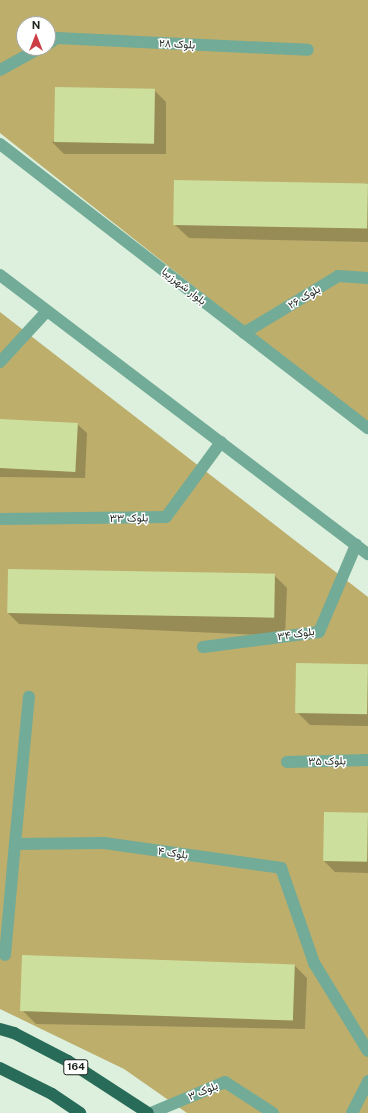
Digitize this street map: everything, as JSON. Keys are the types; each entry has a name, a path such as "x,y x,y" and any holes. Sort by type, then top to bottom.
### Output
{"main road":[{"name":"164","path":"0,1029 14,1033 68,1061 148,1113"},
{"path":"0,1068 52,1094 80,1113"}],"street":[{"name":"بلوک ۲۸","path":"56,39 308,50"},
{"path":"0,70 25,56"},
{"name":"بلوار شهرزیبا","path":"0,144 368,428"},
{"path":"0,275 368,554"},
{"name":"بلوک ۲۶","path":"244,333 338,276 368,278"},
{"path":"0,362 47,311"},
{"name":"بلوک ۳۳","path":"0,519 166,517 221,442"},
{"name":"بلوک ۳۴","path":"204,647 319,632 356,545"},
{"path":"5,955 29,697"},
{"name":"بلوک ۳۵","path":"287,762 368,760"},
{"name":"بلوک ۴","path":"15,844 104,843 281,868 314,963 368,1051"},
{"name":"بلوک ۳","path":"151,1113 225,1082 273,1113"},
{"path":"352,1113 368,1082"}],"shaded area":[{"path":"0,0 368,0 368,424 0,133"},
{"path":"0,312 368,597 368,1113 187,1113 124,1069 0,1009"}],"building":[{"path":"55,87 155,89 154,144 54,142"},
{"path":"174,180 368,183 367,228 173,225"},
{"path":"0,419 78,423 75,472 0,468"},
{"path":"8,569 275,574 274,618 7,613"},
{"path":"296,663 368,664 367,714 295,713"},
{"path":"324,812 368,813 367,862 323,861"},
{"path":"22,955 295,965 293,1020 20,1011"}]}
